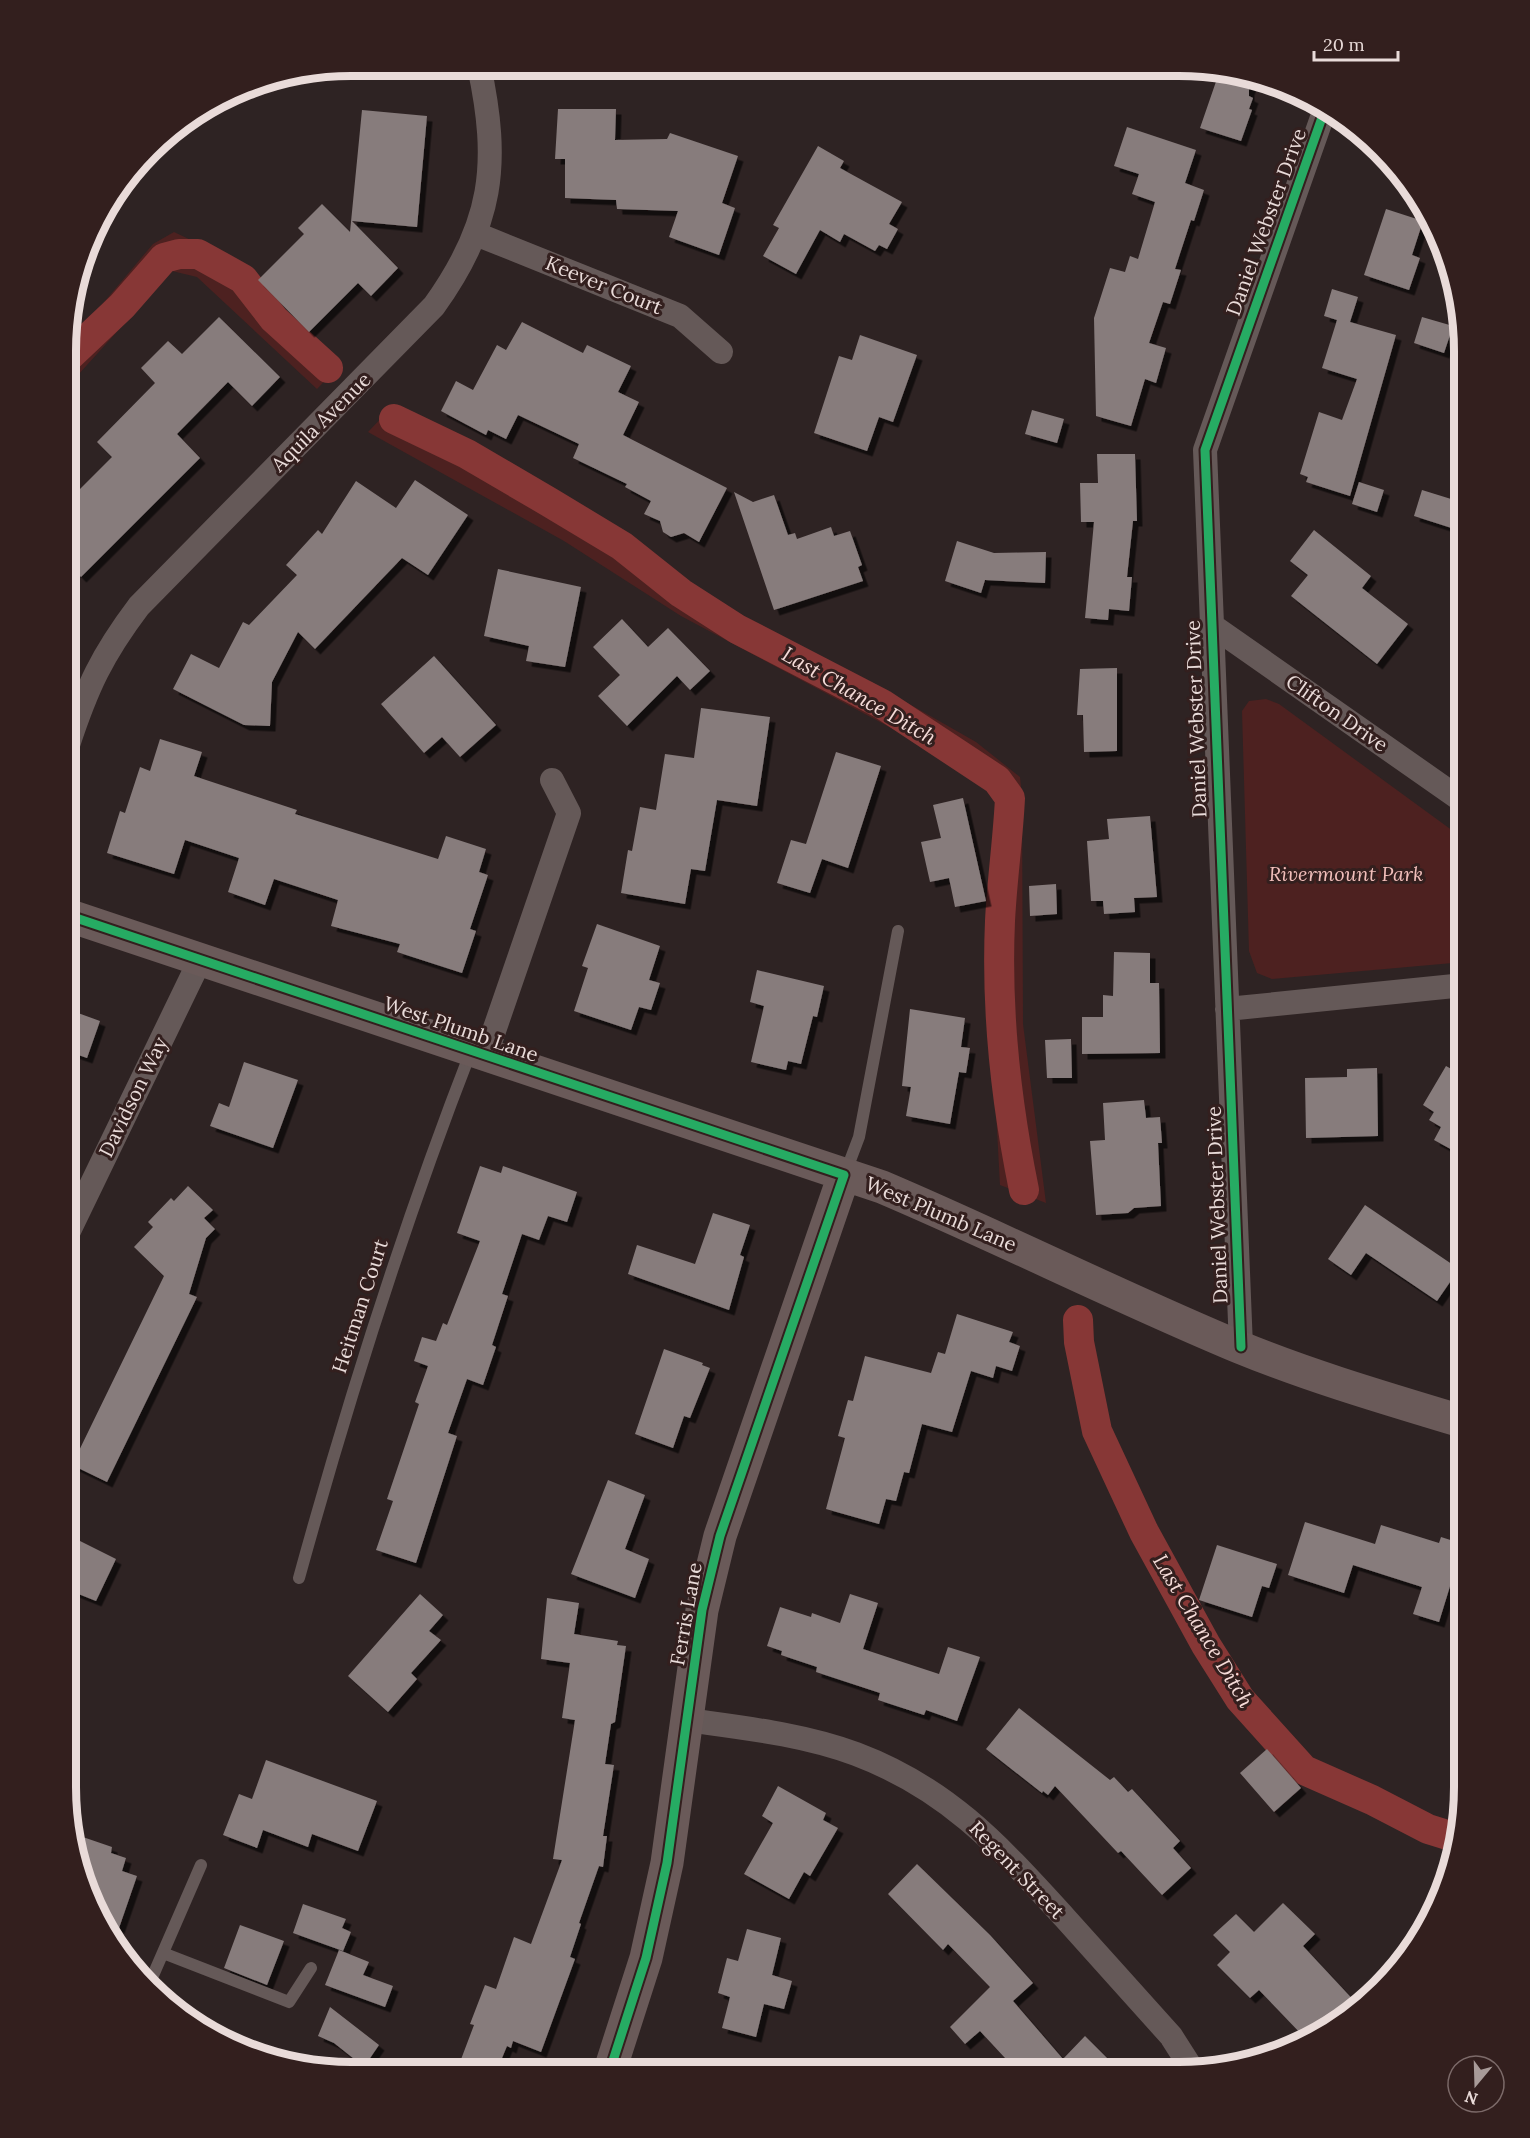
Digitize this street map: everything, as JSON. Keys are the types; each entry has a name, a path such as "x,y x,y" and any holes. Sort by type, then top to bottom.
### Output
{"main road":[{"name":"West Plumb Lane","path":"76,918 882,1187 968,1223 1241,1347 1320,1377 1454,1419"},
{"name":"Ferris Lane","path":"613,2061 646,1958 667,1863 702,1610 720,1536 844,1175"}],"street":[{"name":"Aquila Avenue","path":"76,721 88,686 112,642 139,606 434,306 458,274 476,234 488,195 492,150 488,107 481,76"},
{"name":"Daniel Webster Drive","path":"1241,1347 1210,624 1205,450 1322,117"},
{"name":"Keever Court","path":"476,234 680,316 721,352"},
{"name":"Clifton Drive","path":"1210,624 1454,795"},
{"path":"478,1053 569,813 552,780"},
{"name":"Davidson Way","path":"76,1216 200,960"},
{"path":"1227,1009 1454,986"},
{"name":"Regent Street","path":"687,1720 808,1739 857,1754 906,1776 953,1806 995,1841 1172,2036 1187,2061"}],"lane":[{"path":"844,1175 860,1137 898,931"},
{"name":"Heitman Court","path":"298,1578 371,1334 430,1156 478,1053"},
{"path":"153,1976 201,1865"},
{"path":"163,1953 289,2002 311,1968"}],"green space":[{"path":"174,232 235,261 340,365 317,389 197,277 172,271 76,377 77,334 153,244"},
{"path":"390,409 518,476 631,543 711,599 795,649 904,701 976,742 1020,777 1023,1024 1046,1203 1000,1185 991,1020 1005,801 986,782 910,738 681,616 564,541 368,432"},
{"name":"Rivermount Park","path":"1266,699 1279,704 1454,832 1454,963 1272,979 1257,973 1249,951 1242,711 1249,701"}],"building":[{"path":"1217,79 1250,86 1249,96 1253,98 1249,109 1252,110 1241,141 1200,128"},
{"path":"558,109 616,109 615,140 667,139 670,133 738,156 722,203 735,208 719,255 669,237 678,211 617,209 616,200 565,198 565,159 555,159"},
{"path":"362,110 427,116 417,227 352,221 398,268 371,296 358,283 309,332 258,280 304,234 298,228 322,204 350,232"},
{"path":"1127,127 1196,150 1185,183 1204,190 1194,221 1191,220 1175,269 1181,270 1170,304 1163,302 1149,343 1166,348 1156,383 1145,379 1131,426 1096,416 1094,318 1110,268 1125,272 1130,256 1138,259 1155,202 1132,194 1139,174 1114,166"},
{"path":"818,146 844,161 840,168 902,202 889,224 898,229 887,249 879,245 875,251 844,234 840,242 820,230 796,274 763,256 779,228 773,225"},
{"path":"1386,209 1420,220 1422,224 1412,255 1420,258 1409,290 1364,275"},
{"path":"1332,289 1358,297 1350,322 1396,335 1350,496 1306,482 1308,477 1300,474 1319,412 1342,420 1357,379 1322,368 1337,320 1324,316"},
{"path":"219,317 280,377 252,406 228,382 177,434 200,458 81,577 76,572 76,493 112,457 97,442 155,383 141,368 168,341 182,354"},
{"path":"1422,317 1452,326 1444,353 1414,343"},
{"path":"522,322 583,353 587,345 631,366 618,392 639,402 623,435 727,488 699,542 684,533 671,537 663,532 660,521 644,514 651,501 625,487 627,484 573,458 579,444 518,415 506,439 488,430 486,435 441,411 456,381 473,390 497,345 506,350"},
{"path":"860,335 917,355 893,422 879,417 867,451 814,433 839,356 852,360"},
{"path":"1032,410 1064,419 1057,443 1025,434"},
{"path":"1097,454 1135,454 1137,521 1133,521 1127,577 1132,577 1129,611 1109,609 1108,620 1085,618 1094,522 1081,522 1080,483 1098,483"},
{"path":"415,480 468,515 428,575 402,558 315,649 298,632 272,682 270,726 244,725 173,689 191,654 219,668 243,622 249,625 297,575 286,565 318,530 322,534 356,481 396,508"},
{"path":"1359,482 1384,490 1377,512 1352,504"},
{"path":"1422,490 1454,500 1454,529 1414,516"},
{"path":"734,492 753,502 774,495 788,535 795,533 797,539 831,527 834,536 850,531 862,565 858,567 863,581 774,610"},
{"path":"1314,530 1371,576 1362,588 1408,624 1377,664 1291,596 1308,575 1290,561"},
{"path":"957,541 994,553 1046,552 1045,583 985,580 981,593 945,581"},
{"path":"498,569 581,587 565,667 526,661 529,646 484,636"},
{"path":"622,619 648,647 668,628 710,671 690,690 677,676 627,726 598,696 620,675 593,647"},
{"path":"434,656 496,725 460,757 442,737 424,753 381,704"},
{"path":"1117,668 1117,751 1084,752 1083,715 1077,715 1080,669"},
{"path":"701,708 770,717 757,806 717,800 705,871 691,869 685,904 621,893 628,850 632,851 640,807 656,810 665,754 694,758"},
{"path":"160,739 202,752 194,776 297,810 295,814 438,859 446,836 486,849 479,872 488,875 470,929 476,931 462,973 397,952 400,944 331,926 338,900 274,879 265,905 228,892 239,858 185,840 174,874 107,853 120,811 125,813 140,767 150,771"},
{"path":"836,752 881,766 848,868 822,859 810,893 777,883 791,840 806,844"},
{"path":"963,798 986,901 955,907 949,878 930,882 921,842 941,838 933,805"},
{"path":"1150,816 1157,897 1134,898 1135,912 1104,914 1103,901 1091,901 1087,841 1109,839 1107,819"},
{"path":"1056,884 1057,914 1030,916 1029,886"},
{"path":"597,924 660,946 649,980 660,983 651,1010 639,1007 631,1030 574,1011 588,968 582,966"},
{"path":"1114,952 1150,953 1150,983 1159,983 1160,1053 1082,1054 1082,1017 1103,1017 1103,995 1113,996"},
{"path":"757,970 824,986 817,1017 813,1016 801,1064 788,1061 786,1070 751,1062 764,1006 750,1002"},
{"path":"910,1009 965,1018 961,1047 970,1048 966,1073 959,1072 950,1124 906,1116 911,1087 902,1086"},
{"path":"76,1012 100,1021 87,1058 76,1054"},
{"path":"1071,1039 1072,1078 1047,1078 1045,1040"},
{"path":"244,1062 298,1080 273,1148 210,1126 219,1103 229,1107"},
{"path":"1446,1066 1454,1070 1454,1151 1434,1140 1441,1127 1429,1120 1434,1112 1423,1105"},
{"path":"1377,1068 1378,1136 1306,1138 1305,1078 1347,1077 1347,1069"},
{"path":"1144,1100 1146,1118 1160,1117 1162,1143 1158,1143 1161,1206 1134,1208 1128,1213 1096,1215 1090,1141 1105,1140 1103,1103"},
{"path":"480,1166 501,1173 503,1166 577,1192 567,1222 548,1216 539,1240 522,1234 502,1294 508,1296 492,1345 496,1347 483,1385 467,1379 448,1433 457,1436 416,1563 376,1550 393,1501 387,1499 419,1404 415,1402 428,1366 414,1361 422,1337 436,1341 443,1323 447,1325 480,1241 457,1233"},
{"path":"188,1186 213,1210 204,1218 215,1229 206,1238 189,1294 197,1297 107,1482 76,1467 76,1457 164,1276 134,1247 153,1227 148,1222 171,1198 174,1201"},
{"path":"1365,1205 1454,1266 1454,1276 1437,1301 1366,1253 1351,1275 1328,1259"},
{"path":"713,1213 750,1225 740,1255 744,1257 729,1310 628,1274 637,1245 695,1264"},
{"path":"957,1314 1013,1332 1009,1342 1020,1346 1012,1371 996,1366 993,1378 971,1371 952,1432 922,1424 909,1473 904,1472 896,1501 886,1499 879,1524 826,1509 845,1438 838,1436 848,1400 853,1401 865,1356 931,1373 938,1352 945,1354"},
{"path":"664,1349 703,1363 702,1365 710,1368 690,1418 684,1416 673,1448 635,1434"},
{"path":"608,1480 645,1495 625,1549 649,1559 635,1598 571,1574"},
{"path":"1305,1522 1375,1544 1381,1525 1439,1543 1441,1537 1454,1541 1454,1573 1439,1622 1413,1614 1422,1587 1353,1565 1344,1593 1288,1575"},
{"path":"76,1539 116,1559 96,1601 76,1593"},
{"path":"1217,1545 1277,1564 1269,1588 1262,1586 1252,1617 1199,1600"},
{"path":"420,1594 443,1615 429,1631 441,1640 411,1673 417,1679 388,1712 348,1676"},
{"path":"850,1594 878,1603 863,1649 939,1674 948,1647 980,1657 957,1721 926,1710 924,1715 878,1700 880,1693 816,1672 817,1667 781,1655 782,1651 767,1646 780,1607 811,1617 812,1613 840,1623"},
{"path":"547,1598 579,1603 574,1634 618,1641 617,1645 626,1646 615,1722 611,1724 605,1764 614,1765 603,1836 607,1836 603,1867 599,1866 579,1923 581,1924 570,1957 575,1959 541,2052 513,2041 511,2048 507,2046 501,2061 460,2061 474,2025 470,2024 485,1985 496,1989 514,1937 531,1944 562,1860 553,1859 575,1720 562,1718 570,1663 541,1659"},
{"path":"1019,1708 1110,1780 1114,1777 1128,1792 1132,1789 1180,1841 1173,1848 1191,1868 1162,1895 1121,1851 1118,1853 1055,1786 1048,1795 1043,1791 1042,1793 986,1749"},
{"path":"1267,1749 1301,1788 1274,1812 1240,1773"},
{"path":"266,1760 377,1801 358,1851 312,1834 308,1847 263,1830 257,1848 223,1835 239,1794 252,1799"},
{"path":"778,1786 826,1813 823,1820 838,1828 810,1876 804,1872 789,1899 744,1874 773,1823 762,1816"},
{"path":"81,1837 112,1847 111,1853 126,1858 122,1871 137,1876 119,1928 113,1924 97,1891"},
{"path":"917,1864 990,1935 1033,1983 1013,2001 1063,2059 1085,2036 1110,2061 1008,2061 980,2031 965,2044 950,2027 990,1987 948,1944 943,1950 888,1894"},
{"path":"1283,1903 1315,1934 1303,1946 1353,1999 1316,2025 1300,2033 1259,1990 1250,1998 1217,1965 1230,1952 1213,1935 1236,1914 1254,1932"},
{"path":"303,1904 346,1919 342,1928 351,1932 343,1951 293,1933"},
{"path":"240,1925 284,1941 267,1985 224,1968"},
{"path":"747,1929 781,1938 772,1975 792,1981 784,2009 764,2004 756,2037 722,2028 730,1997 718,1993 727,1958 738,1961"},
{"path":"339,1950 369,1962 363,1975 393,1986 385,2007 325,1985"},
{"path":"330,2007 379,2045 368,2061 357,2061 334,2043 318,2036"}],"waterway":[{"name":"Last Chance Ditch","path":"76,349 122,306 164,258 179,254 198,254 243,279 274,319 328,368"},
{"name":"Last Chance Ditch","path":"394,419 467,454 549,502 622,546 681,593 737,629 882,704 997,780 1010,798 1000,921 1001,1022 1007,1090 1024,1190"},
{"name":"Last Chance Ditch","path":"1078,1320 1079,1342 1097,1431 1144,1532 1206,1645 1240,1699 1304,1770 1372,1800 1428,1829 1449,1835"}],"cycle path":[{"path":"1241,1347 1205,450 1322,117"},
{"path":"76,918 844,1175 720,1536 702,1610 667,1863 646,1958 613,2061"}]}
